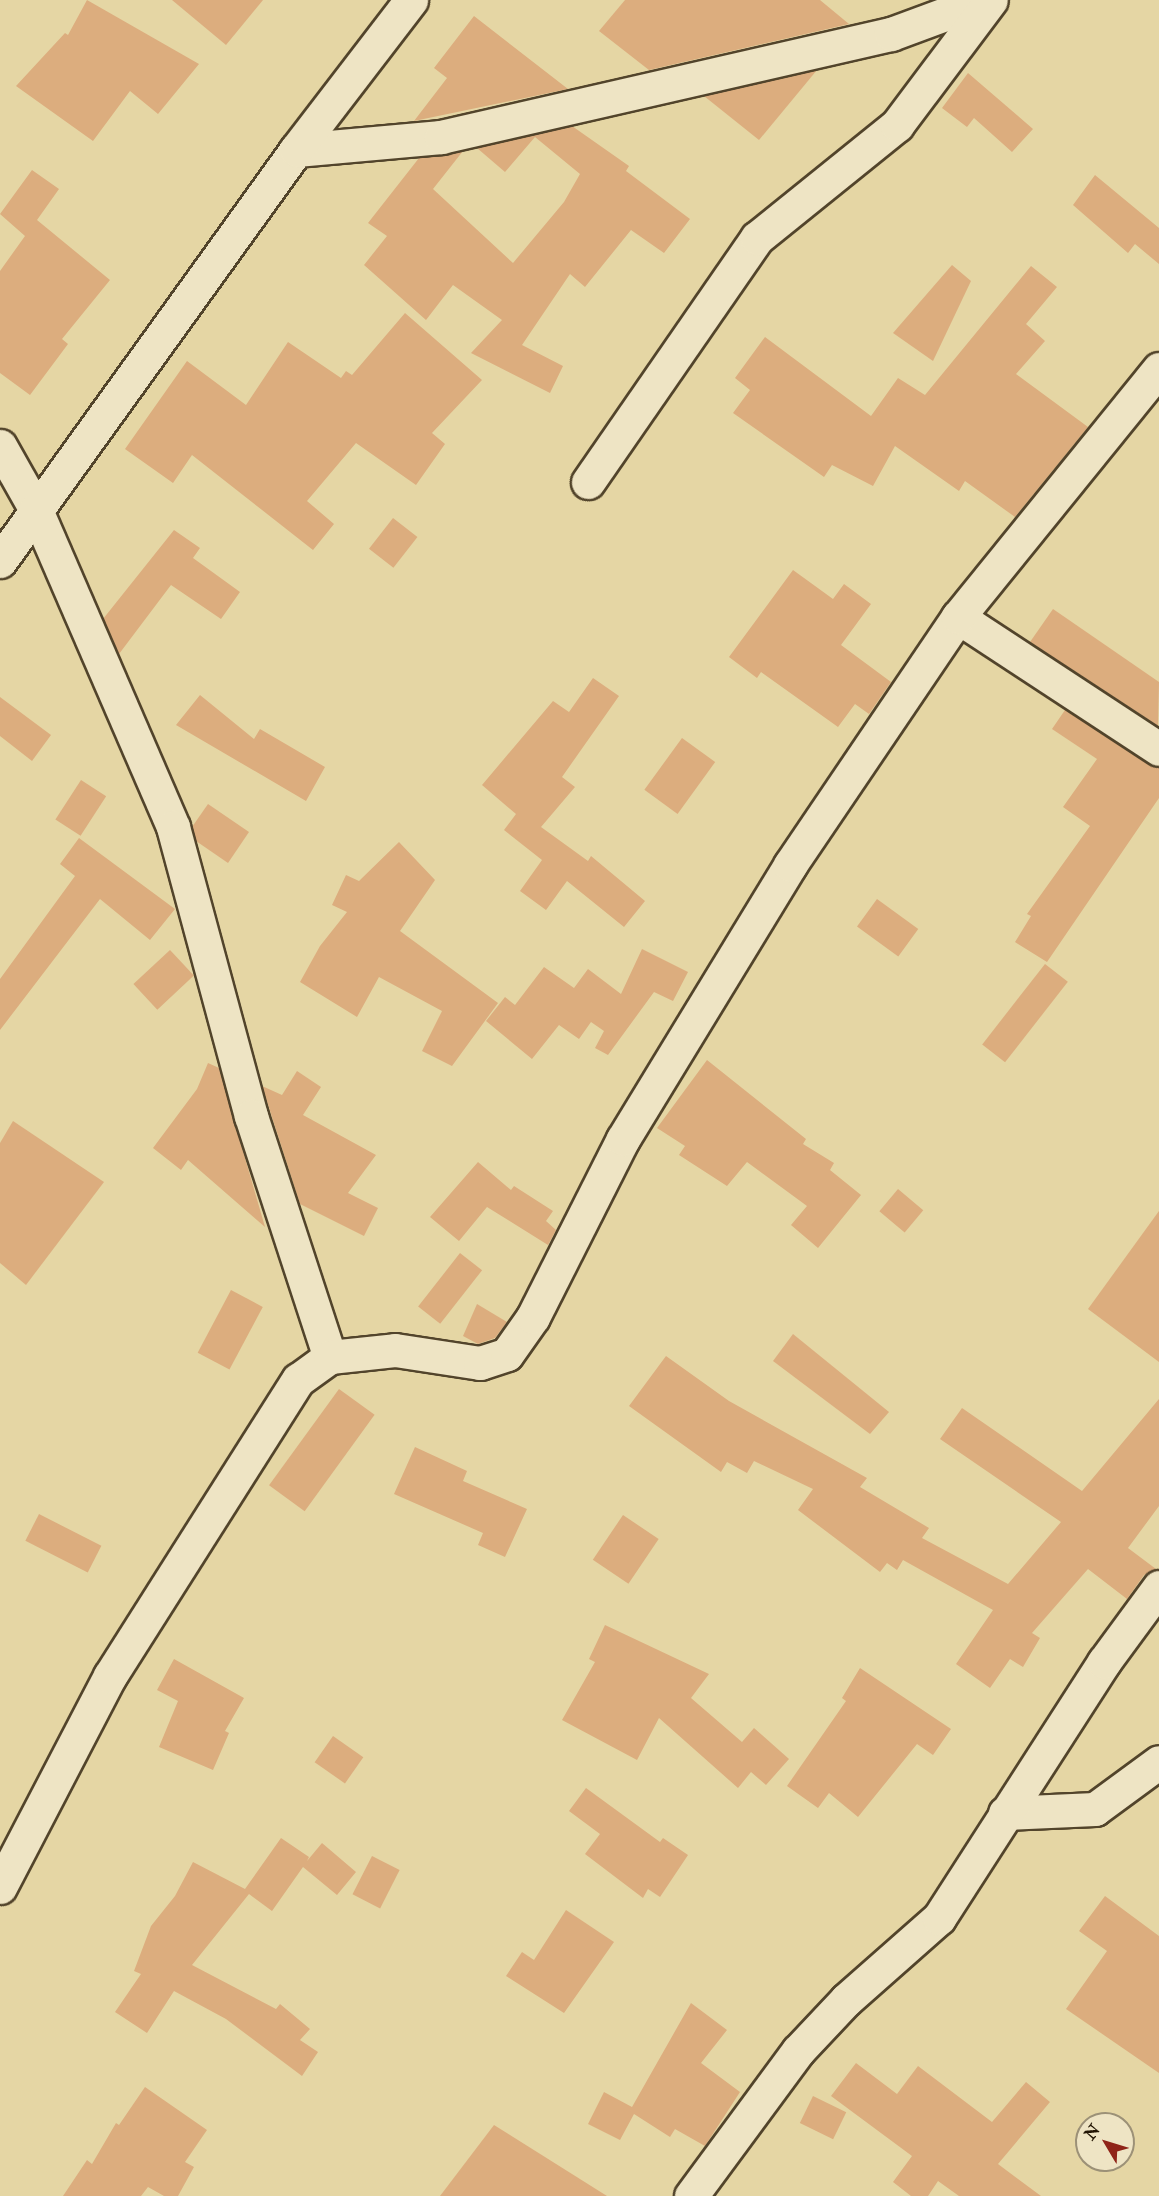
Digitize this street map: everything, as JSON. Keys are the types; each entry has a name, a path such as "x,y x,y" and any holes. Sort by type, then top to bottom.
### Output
{"street":[{"path":"0,561 296,150 411,0"},
{"path":"296,150 441,136 880,36 983,0"},
{"path":"588,482 757,238 897,125 991,0"},
{"path":"0,1887 110,1676 298,1380 330,1357 395,1350 480,1363 507,1354 533,1317 623,1139 790,865 958,617 1159,369"},
{"path":"0,446 36,510 174,827 251,1116 330,1357"},
{"path":"958,617 1159,749"},
{"path":"691,2196 798,2052 846,2000 939,1918 1104,1662 1159,1587"},
{"path":"1005,1813 1095,1809 1159,1762"}],"building":[{"path":"87,0 199,64 158,114 130,91 93,141 16,86 65,33 68,35"},
{"path":"172,0 263,0 226,45"},
{"path":"625,0 820,0 849,24 649,70 599,31"},
{"path":"474,16 568,89 414,121 447,78 434,68"},
{"path":"817,70 759,140 704,96"},
{"path":"968,73 1033,129 1012,152 974,118 967,127 942,108"},
{"path":"572,126 629,166 626,171 690,219 664,253 631,230 585,287 570,274 522,345 563,366 550,393 471,353 502,320 453,285 426,320 364,265 387,236 368,223 419,158 463,151 433,189 513,263 564,202 580,174 535,137 505,172 477,148"},
{"path":"32,170 59,189 37,220 110,280 62,339 68,344 30,395 0,373 0,271 25,236 0,214"},
{"path":"1095,175 1159,228 1159,264 1135,244 1128,253 1073,205"},
{"path":"952,265 971,281 933,361 893,333"},
{"path":"1031,266 1057,287 1026,324 1045,341 1016,374 1088,427 1015,517 965,481 959,491 895,446 873,486 832,465 824,477 733,413 750,390 735,378 765,337 871,416 898,378 925,395"},
{"path":"405,313 482,380 432,433 445,444 416,485 356,443 307,501 334,524 313,550 192,455 173,483 125,449 187,361 246,405 288,342 341,378 346,371 352,375"},
{"path":"393,518 417,537 393,568 369,549"},
{"path":"174,530 200,548 193,558 240,592 221,619 171,585 119,654 103,619"},
{"path":"793,570 833,599 844,584 871,604 841,645 891,682 869,714 855,704 838,727 761,672 757,678 729,657"},
{"path":"1053,609 1159,682 1158,726 1030,642"},
{"path":"593,678 619,696 562,777 575,787 541,827 588,861 591,856 645,901 624,927 567,881 546,910 520,891 542,860 504,830 516,814 482,785 553,701 569,712"},
{"path":"200,695 254,739 260,729 325,767 306,801 176,725"},
{"path":"0,697 51,735 32,761 0,736"},
{"path":"1065,710 1159,768 1159,798 1047,962 1015,942 1031,916 1027,914 1090,826 1063,807 1097,759 1052,729"},
{"path":"682,738 715,762 678,814 644,790"},
{"path":"81,780 106,796 81,836 55,819"},
{"path":"208,804 249,832 228,863 196,841 192,827"},
{"path":"79,838 175,909 150,940 100,899 0,1030 0,979 75,876 60,864"},
{"path":"399,842 435,880 400,931 498,1003 452,1066 422,1051 442,1011 379,977 357,1017 300,982 320,946 347,912 332,905 346,875 359,881"},
{"path":"877,899 918,929 898,956 857,927"},
{"path":"642,949 688,972 673,1001 654,992 608,1055 595,1048 604,1031 591,1022 579,1039 559,1025 532,1059 486,1021 505,997 515,1005 544,967 574,988 588,969 621,994"},
{"path":"170,950 194,976 157,1010 133,984"},
{"path":"1045,964 1068,982 1005,1062 982,1044"},
{"path":"707,1060 806,1139 803,1144 834,1163 830,1170 861,1195 818,1248 791,1225 807,1206 747,1162 727,1186 679,1155 685,1146 657,1128"},
{"path":"208,1063 219,1068 265,1227 188,1160 181,1170 153,1148 197,1089"},
{"path":"297,1071 321,1087 303,1115 376,1155 348,1193 378,1208 364,1236 300,1204 262,1086 282,1095"},
{"path":"13,1121 104,1182 26,1285 0,1263 0,1143"},
{"path":"478,1162 511,1190 514,1186 553,1211 546,1221 556,1230 548,1245 487,1207 459,1241 430,1217"},
{"path":"898,1189 923,1210 905,1232 879,1211"},
{"path":"1159,1211 1159,1362 1088,1309"},
{"path":"460,1253 482,1270 440,1324 418,1307"},
{"path":"231,1290 263,1307 229,1370 198,1353"},
{"path":"477,1304 507,1322 495,1338 478,1344 463,1336"},
{"path":"793,1334 889,1412 870,1434 773,1361"},
{"path":"666,1356 729,1401 867,1478 860,1487 929,1528 922,1538 1008,1584 1061,1522 940,1439 962,1408 1082,1491 1159,1399 1159,1506 1128,1548 1156,1569 1144,1575 1127,1599 1088,1569 1032,1633 1040,1638 1023,1667 1010,1659 990,1688 956,1664 993,1610 903,1560 897,1570 887,1563 880,1572 798,1510 813,1489 754,1461 747,1473 727,1462 721,1472 629,1406"},
{"path":"339,1389 375,1415 305,1511 269,1485"},
{"path":"415,1447 467,1471 463,1481 527,1509 505,1557 478,1545 483,1533 394,1494"},
{"path":"39,1514 101,1546 88,1573 25,1541"},
{"path":"623,1515 659,1539 628,1584 593,1560"},
{"path":"605,1625 709,1674 691,1698 742,1742 754,1728 789,1759 766,1785 751,1772 738,1788 659,1718 637,1760 562,1720 595,1662 589,1659"},
{"path":"174,1659 244,1698 225,1731 229,1733 213,1770 159,1747 178,1701 157,1690"},
{"path":"860,1668 951,1729 933,1755 917,1744 858,1817 829,1793 818,1808 787,1786 846,1701 842,1698"},
{"path":"333,1736 363,1757 345,1783 315,1762"},
{"path":"586,1788 660,1842 663,1838 688,1855 660,1897 648,1889 643,1898 585,1854 600,1834 569,1811"},
{"path":"281,1838 309,1857 307,1861 322,1843 356,1872 337,1895 303,1867 272,1911 249,1894 192,1965 276,2009 280,2004 310,2029 300,2040 318,2052 302,2076 226,2019 174,1991 147,2033 115,2012 141,1974 134,1971 151,1926 175,1896 193,1862 245,1889"},
{"path":"372,1856 400,1870 380,1908 352,1894"},
{"path":"1105,1896 1159,1936 1159,2073 1066,2009 1107,1951 1079,1931"},
{"path":"566,1910 614,1942 564,2013 506,1976 522,1952 534,1960"},
{"path":"691,2003 727,2030 701,2063 740,2092 705,2146 675,2129 670,2137 634,2114 620,2140 588,2124 604,2092 632,2107"},
{"path":"856,2063 897,2094 918,2066 992,2122 1026,2082 1050,2102 998,2164 1041,2196 959,2196 938,2181 928,2196 911,2196 893,2182 912,2156 831,2096"},
{"path":"145,2087 207,2130 185,2162 194,2167 178,2196 164,2196 148,2187 141,2196 63,2196 87,2160 92,2164 116,2123 119,2125"},
{"path":"813,2096 846,2112 833,2139 800,2123"},
{"path":"494,2125 607,2196 440,2196"}]}
